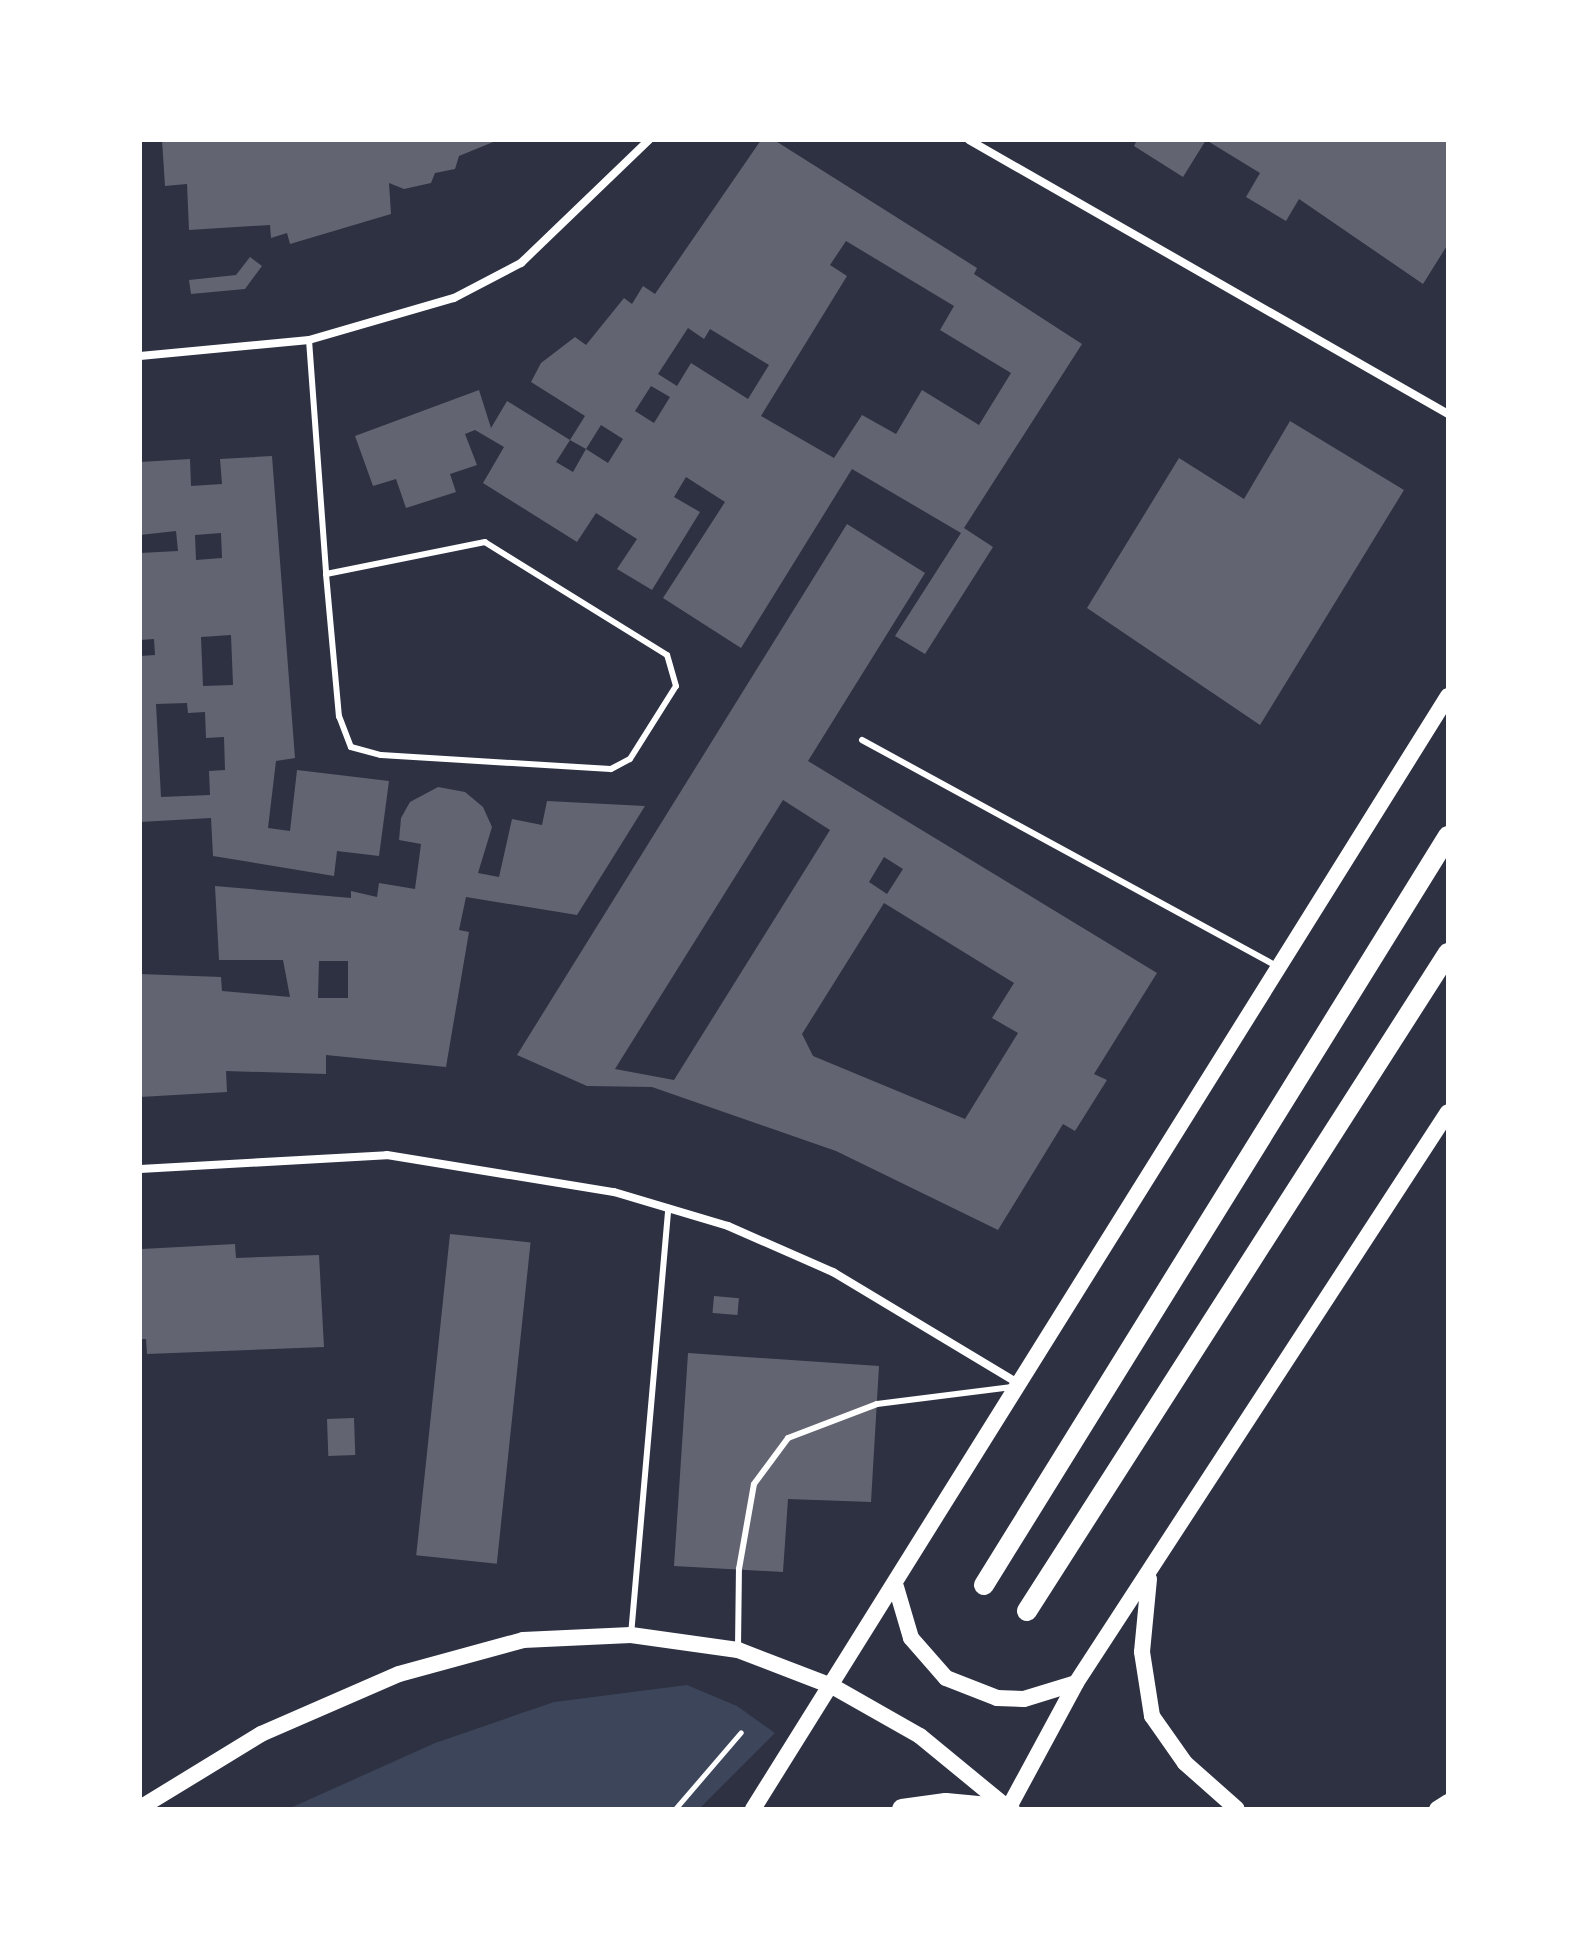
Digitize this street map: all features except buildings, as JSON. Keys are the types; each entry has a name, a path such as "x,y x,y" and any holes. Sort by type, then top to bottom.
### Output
{"main road":[{"path":"753,1809 896,1587 1448,696"},
{"path":"984,1585 1448,836"},
{"path":"1027,1611 1448,953"},
{"path":"1009,1809 1076,1683 1448,1112"},
{"path":"1152,1567 1142,1652 1152,1716 1185,1763 1237,1809"},
{"path":"896,1587 911,1638 946,1678 997,1698 1024,1699 1076,1683"},
{"path":"140,1808 261,1734 399,1674 523,1640 631,1635 738,1650 832,1686 920,1736 1009,1809"},
{"path":"1437,1809 1448,1802"},
{"path":"902,1809 946,1803 1009,1809"}],"street":[{"path":"140,356 309,340 454,298 521,263 649,140"},
{"path":"969,140 1448,414"},
{"path":"140,1169 387,1155 505,1169 668,1208 833,1272 1022,1385"}],"lane":[{"path":"309,340 326,574 339,716 351,747 364,753 611,769 630,759 676,686 667,655 485,542 326,574"},
{"path":"862,740 1280,967"},
{"path":"631,1635 668,1208"},
{"path":"738,1650 739,1569 754,1484 788,1438 877,1404 1022,1385"}],"path":[{"path":"675,1809 741,1732"}],"shaded area":[{"path":"687,1685 737,1706 775,1733 699,1809 288,1809 435,1743 554,1702"}]}
